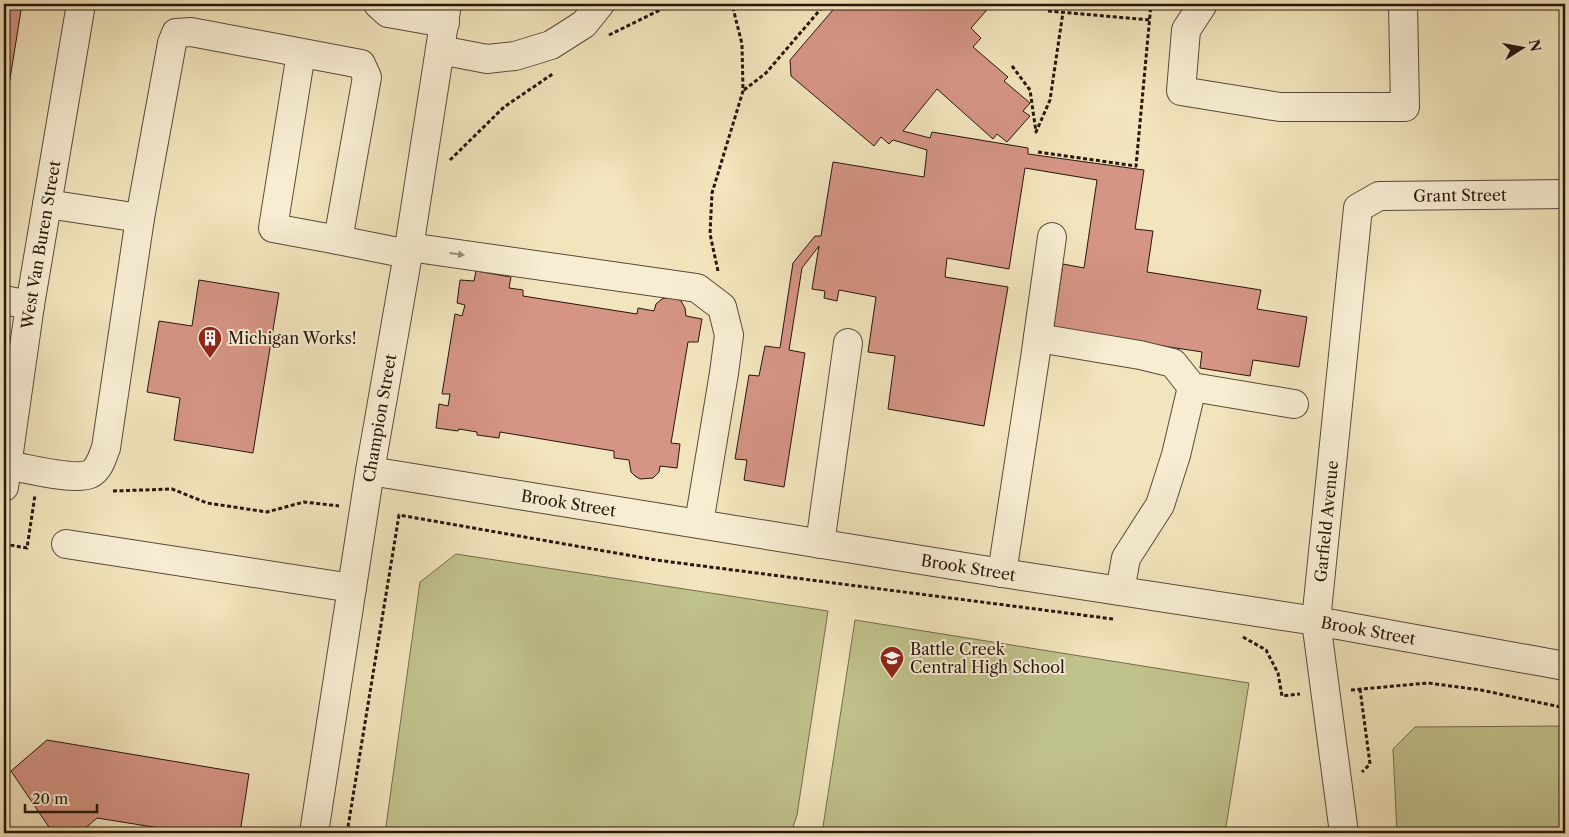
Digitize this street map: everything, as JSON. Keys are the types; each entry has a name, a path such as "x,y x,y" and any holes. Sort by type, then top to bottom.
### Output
{"street":[{"name":"West Van Buren Street","path":"5,476 17,303 47,204 81,4"},
{"path":"378,4 388,13 446,14"},
{"path":"440,50 487,59 515,56 551,45 584,24 600,4"},
{"path":"1204,4 1186,30 1181,91 1280,107 1405,106 1403,4"},
{"name":"Champion Street","path":"314,833 370,471 446,14"},
{"path":"5,476 79,476 89,474 99,466 106,448 140,218 172,43 176,33 191,32 361,64 367,77 338,240"},
{"path":"301,53 273,228 408,250 697,288 722,307 729,335 699,523"},
{"name":"Grant Street","path":"1358,208 1379,196 1565,194"},
{"path":"47,204 140,218"},
{"name":"Garfield Avenue","path":"1344,833 1316,622 1358,208"},
{"path":"1002,573 1052,237"},
{"path":"1038,338 1140,355 1173,363 1192,387 1294,404"},
{"path":"820,544 848,343"},
{"path":"1120,591 1126,558 1160,505 1176,454 1192,387"},
{"name":"Brook Street","path":"370,471 1316,622 1565,666"},
{"path":"66,544 352,588"}],"path":[{"path":"602,40 610,34 666,8 691,4"},
{"path":"722,307 718,270 710,234 712,192 743,91 742,44 732,4"},
{"path":"743,91 766,73 825,4"},
{"path":"1038,152 1136,166 1151,4"},
{"path":"1048,11 1150,20"},
{"path":"1012,66 1030,90 1036,132 1050,100 1063,12"},
{"path":"444,165 504,107 556,71"},
{"path":"108,492 117,490 172,489 207,503 267,512 304,502 339,506"},
{"path":"4,544 27,548 36,492"},
{"path":"347,833 399,515 656,560 1119,619"},
{"path":"1237,634 1266,650 1278,673 1282,696"},
{"path":"1361,773 1370,764 1360,689 1428,684 1480,690 1565,708"}],"green space":[{"path":"456,554 828,611 797,815 791,833 385,833 420,582"},
{"path":"855,620 1249,683 1225,833 822,833"},
{"path":"1565,726 1565,833 1397,833 1393,749 1415,727"}],"building":[{"path":"4,4 22,4 4,116"},
{"path":"838,4 992,4 971,28 981,38 973,47 1008,77 1004,81 1030,103 1023,111 1030,116 1007,142 997,134 993,139 937,89 903,131 930,138 932,132 1028,148 1028,154 1144,170 1135,229 1153,231 1147,272 1261,290 1257,309 1307,317 1299,367 1253,360 1250,376 1200,368 1202,352 1053,329 1063,264 1084,268 1097,180 1025,168 1009,269 947,258 945,277 1008,287 984,426 888,409 895,356 868,352 876,297 839,290 837,301 824,298 825,291 812,289 819,246 802,268 789,350 805,353 784,487 744,480 747,460 735,459 749,375 759,376 765,346 780,348 793,263 815,236 821,236 833,162 924,177 927,150 893,140 889,144 881,137 874,146 791,76 790,60"},
{"path":"4,136 7,136 4,159"},
{"path":"476,271 511,277 509,288 523,290 523,296 637,314 638,308 654,311 656,304 662,299 676,298 681,301 685,308 686,316 702,319 698,342 688,342 671,443 680,444 677,468 660,466 659,472 653,478 640,479 631,472 629,460 614,458 614,451 500,432 499,438 477,435 477,432 459,429 458,431 436,428 439,404 448,406 450,394 442,394 455,314 462,316 465,305 457,303 460,280 474,281"},
{"name":"Michigan Works!","path":"199,280 279,293 253,453 174,440 180,398 147,392 159,321 192,326"},
{"path":"47,740 249,774 240,833 171,833 172,830 97,818 80,833 53,833 11,771"}],"place":[{"name":"Michigan Works!","path":"210,359"},
{"name":"Battle Creek Central High School","path":"892,679"}]}
